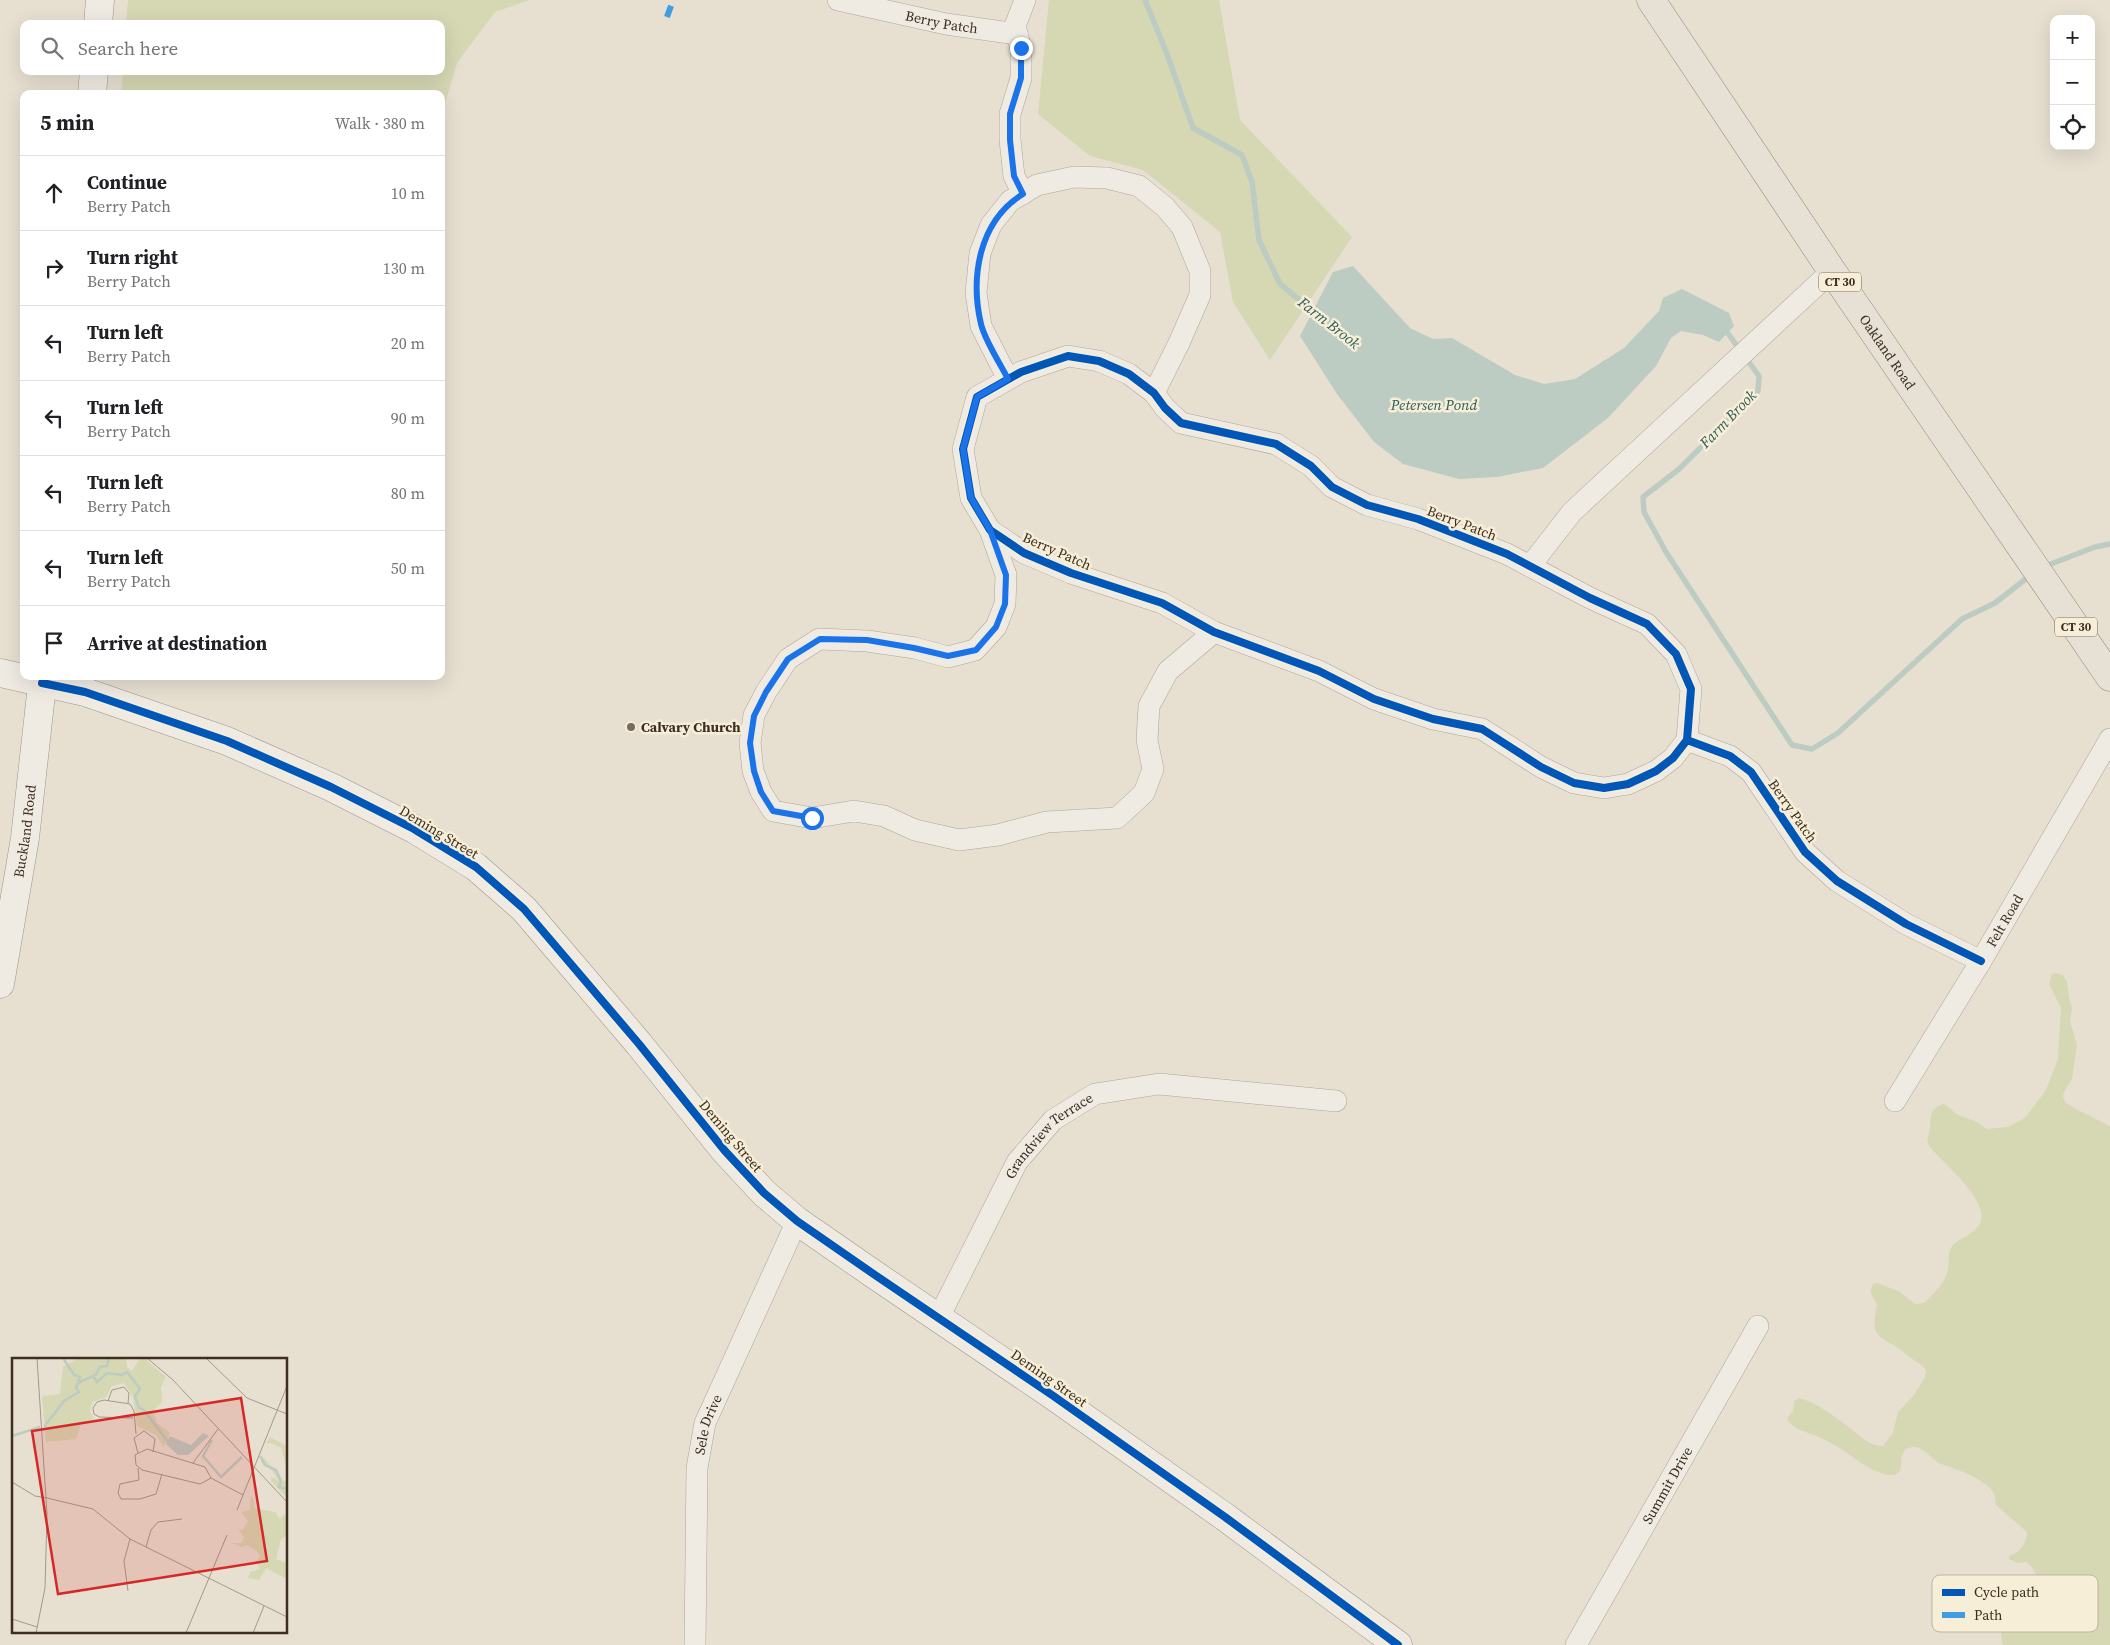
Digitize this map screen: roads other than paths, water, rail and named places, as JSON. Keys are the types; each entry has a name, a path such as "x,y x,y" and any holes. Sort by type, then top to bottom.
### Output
{"main road":[{"name":"Oakland Road","path":"1652,0 1832,271 2110,677"}],"street":[{"name":"Berry Patch","path":"838,0 946,24 1017,34"},
{"path":"1023,194 1014,176 1010,140 1010,114 1021,78 1021,48 1015,26 1025,0"},
{"path":"92,90 94,75"},
{"path":"1008,379 981,326 976,293 980,253 992,225 1010,202 1037,185 1074,177 1107,178 1139,186 1165,207 1182,227 1200,271 1200,295 1154,393"},
{"path":"1530,566 1572,512 1832,271"},
{"name":"Berry Patch","path":"990,530 1024,553 1071,573 1162,603 1214,632 1319,671 1374,699 1433,720 1482,730 1541,767 1574,783 1604,788 1628,784 1656,771 1667,763 1686,740 1691,689 1676,654 1647,624 1590,598 1507,554 1418,520 1368,505 1332,487 1311,466 1276,444 1182,422 1165,408 1154,393 1128,374 1099,360 1068,356 1021,372 977,397 963,449 971,498 990,530 1006,575 1005,604 996,627 976,650 948,656 867,640 820,639 788,659 766,692 754,716 750,743 754,771 761,792 773,811 812,818 854,811 884,816 915,830 959,840 998,835 1047,822 1117,818 1144,793 1153,769 1147,740 1148,706 1168,671 1214,632"},
{"name":"Deming Street","path":"0,673 20,676"},
{"name":"Deming Street","path":"42,680 85,692 227,741 331,787 389,816 476,867 524,909 639,1044 725,1152 764,1193 797,1221 1225,1517 1398,1645"},
{"name":"Buckland Road","path":"0,984 25,838 42,680"},
{"name":"Felt Road","path":"1895,1101 1981,961 2110,739"},
{"name":"Berry Patch","path":"1686,740 1730,756 1751,772 1805,852 1837,881 1906,924 1981,961"},
{"name":"Grandview Terrace","path":"938,1317 1017,1162 1053,1120 1095,1094 1159,1084 1336,1101"},
{"name":"Sele Drive","path":"695,1645 697,1468 706,1423 797,1221"},
{"name":"Summit Drive","path":"1576,1645 1758,1326"}],"water":[{"name":"Petersen Pond","path":"1353,266 1410,328 1433,339 1452,338 1515,375 1544,384 1575,379 1624,348 1659,311 1663,298 1682,289 1729,313 1734,326 1719,342 1703,335 1681,331 1671,338 1656,366 1608,418 1543,468 1497,477 1459,479 1403,464 1374,442 1337,394 1300,336 1333,272"}],"waterway":[{"name":"Farm Brook","path":"1145,0 1167,54 1193,128 1242,155 1252,182 1259,240 1280,284 1319,316"},
{"name":"Farm Brook","path":"1724,328 1759,376 1758,391 1679,469 1643,497 1644,512 1666,552 1792,745 1812,749 1838,733 1962,619 1995,603 2032,574"},
{"name":"Farm Brook","path":"2043,567 2095,547 2110,544"}],"place":[{"name":"Calvary Church","path":"631,727"}]}
